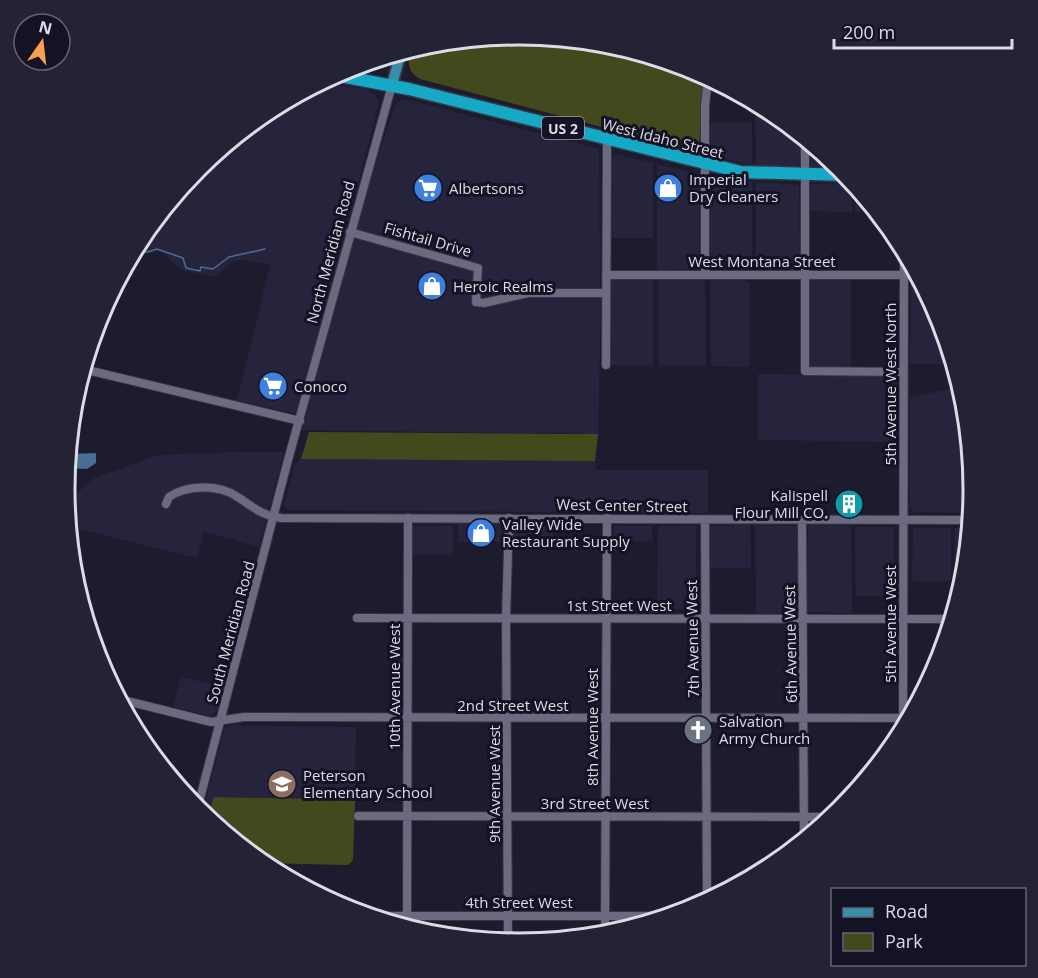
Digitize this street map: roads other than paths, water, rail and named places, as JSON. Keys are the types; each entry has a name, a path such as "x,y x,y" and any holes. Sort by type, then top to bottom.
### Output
{"highway":[{"name":"West Idaho Street","path":"352,78 392,85 753,174 833,175"}],"main road":[{"name":"North Meridian Road","path":"392,85 398,62"}],"street":[{"name":"North Meridian Road","path":"288,460 392,85"},
{"path":"705,275 708,88"},
{"path":"606,365 607,139"},
{"path":"805,149 805,371 903,372"},
{"name":"Fishtail Drive","path":"350,232 478,268 476,302 484,303 528,293 606,293"},
{"name":"5th Avenue West North","path":"903,520 904,267"},
{"name":"West Montana Street","path":"606,275 908,275"},
{"path":"91,371 300,421"},
{"name":"South Meridian Road","path":"200,798 288,460"},
{"path":"166,504 169,497 179,492 216,489 236,495 251,508 273,516"},
{"name":"West Center Street","path":"273,516 962,520"},
{"name":"10th Avenue West","path":"407,916 408,518"},
{"name":"9th Avenue West","path":"508,933 506,618 509,518"},
{"name":"8th Avenue West","path":"605,924 607,518"},
{"name":"7th Avenue West","path":"705,520 707,891"},
{"name":"6th Avenue West","path":"802,520 804,829"},
{"name":"5th Avenue West","path":"903,520 907,706"},
{"name":"1st Street West","path":"357,618 943,619"},
{"name":"2nd Street West","path":"129,702 211,722 244,717 899,718"},
{"name":"3rd Street West","path":"357,816 818,817"},
{"name":"4th Street West","path":"398,916 640,916"}],"water":[{"path":"96,453 96,463 87,469 76,468 77,454"}],"waterway":[{"path":"144,251 157,249 183,258 186,268 200,271 201,267 213,269 229,257 265,249"}],"place":[{"name":"Albertsons","path":"428,188"},
{"name":"Imperial Dry Cleaners","path":"668,188"},
{"name":"Heroic Realms","path":"432,286"},
{"name":"Conoco","path":"273,386"},
{"name":"Kalispell Flour Mill CO.","path":"849,504"},
{"name":"Valley Wide Restaurant Supply","path":"481,533"},
{"name":"Salvation Army Church","path":"698,730"},
{"name":"Peterson Elementary School","path":"282,784"}]}
